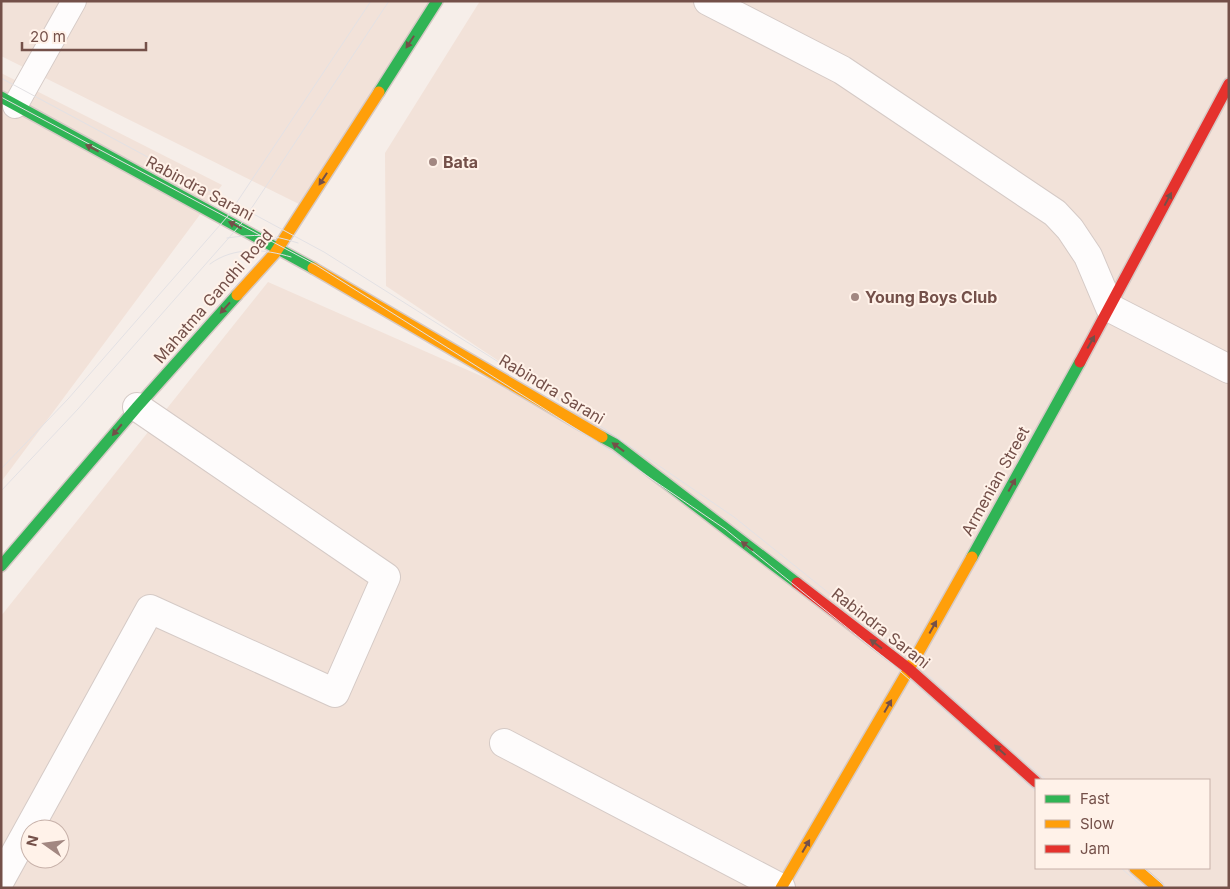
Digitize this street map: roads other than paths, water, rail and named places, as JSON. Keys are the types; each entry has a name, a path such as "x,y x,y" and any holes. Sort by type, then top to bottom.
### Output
{"main road":[{"name":"Mahatma Gandhi Road","path":"1,566 137,407 278,248 437,1"},
{"name":"Armenian Street","path":"781,888 909,669 1110,308 1229,84"},
{"name":"Rabindra Sarani","path":"8,102 278,248 615,444 909,669 1035,781"},
{"path":"1136,869 1158,888"}],"street":[{"path":"708,1 842,70 1055,213 1070,229 1088,256 1110,308 1229,369"},
{"path":"1,879 150,609 335,693 386,577 137,407"},
{"path":"504,743 781,888"}],"lane":[{"path":"8,102 74,1"}],"tram line":[{"path":"1,469 68,399 227,217 371,1"},
{"path":"1,491 78,409 241,224 389,1"},
{"path":"1,78 324,252 608,431 734,517 902,652 1045,779"},
{"path":"1,97 316,265 600,444 725,529 892,664 1035,791"},
{"path":"227,238 263,236 298,243"},
{"path":"210,264 229,254 250,251 271,252 291,257"},
{"path":"1122,869 1144,888"},
{"path":"1145,869 1167,888"}],"place":[{"name":"Bata","path":"433,162"},
{"name":"Young Boys Club","path":"855,297"}]}
